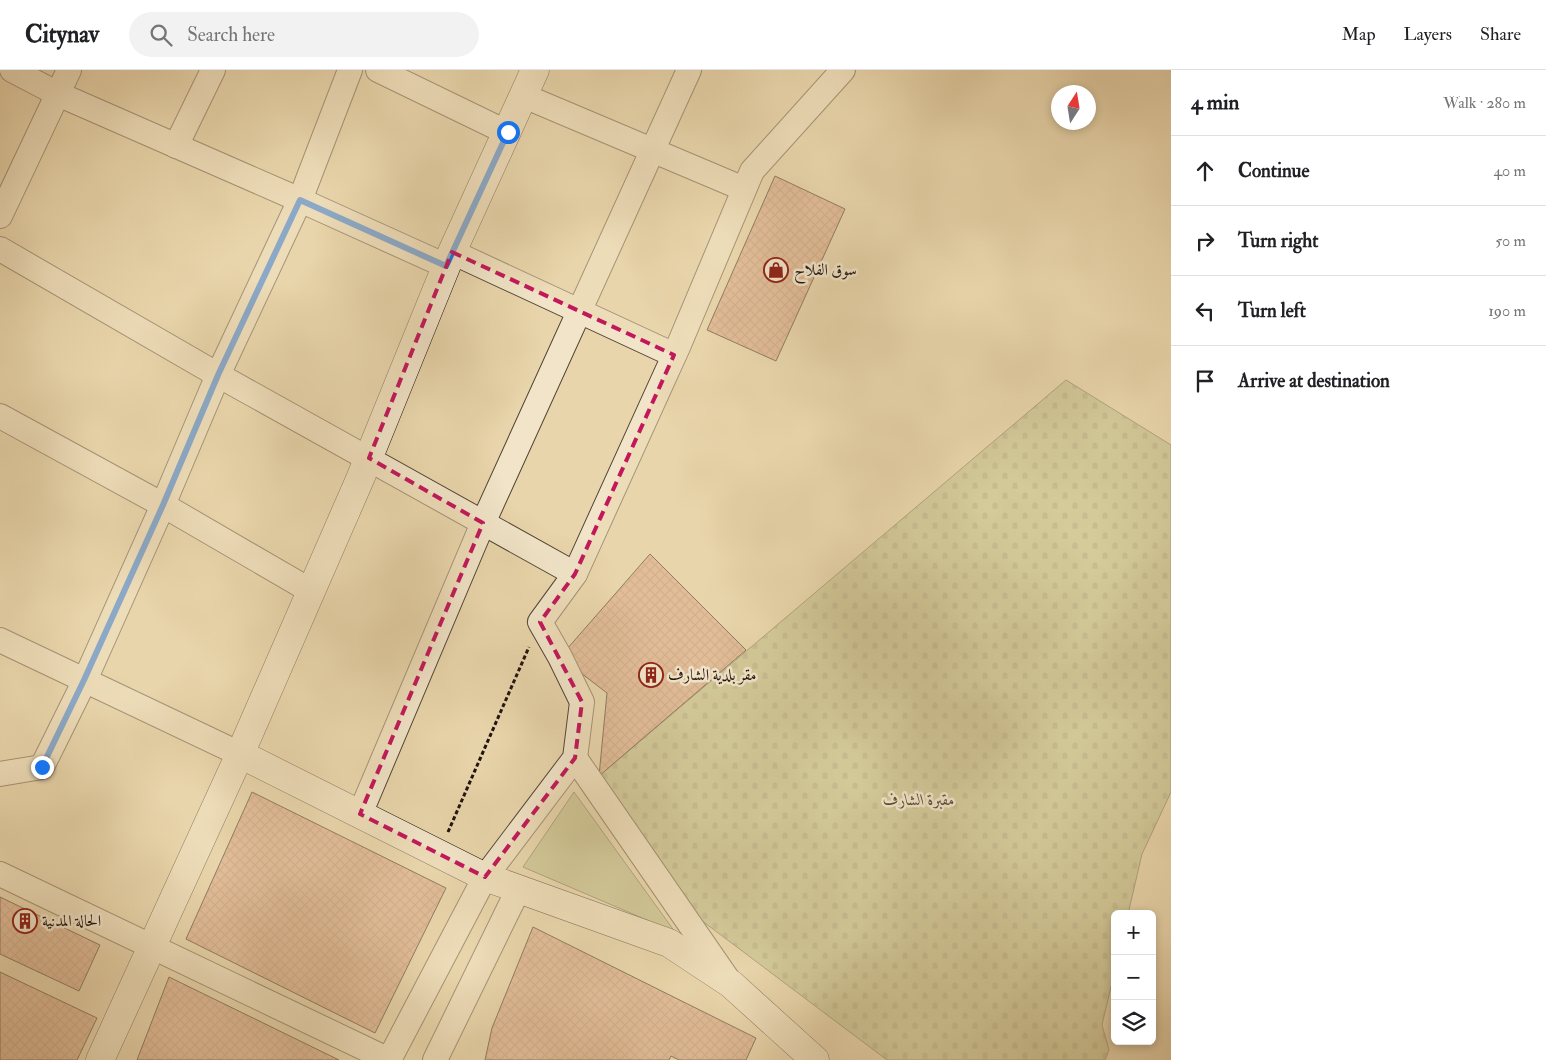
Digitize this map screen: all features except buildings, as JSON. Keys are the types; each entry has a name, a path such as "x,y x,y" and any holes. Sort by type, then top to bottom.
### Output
{"street":[{"path":"12,70 58,94 300,200 579,312 674,355"},
{"path":"0,216 69,70"},
{"path":"176,146 213,70"},
{"path":"0,774 42,767 84,680 163,505 218,375 300,200 350,70"},
{"path":"378,70 508,132"},
{"path":"100,1060 240,754 369,458 449,259 535,70"},
{"path":"360,814 483,523 689,70"},
{"path":"0,874 389,1060 485,877 575,758 582,702 540,622 575,574 674,355 752,172 842,70"},
{"path":"524,96 744,189"},
{"path":"0,249 218,375 575,574"},
{"path":"0,416 163,505 311,591"},
{"path":"0,640 240,754 485,877 669,943 731,984 814,1060"},
{"path":"575,758 731,984 796,1060"},
{"path":"435,1060 518,890"}],"path":[{"path":"438,854 540,622"}],"highlighted area":[{"path":"452,252 674,355 575,574 540,622 582,702 575,758 485,877 360,814 483,523 369,458"}],"green space":[{"name":"مقبرة الشارف","path":"1066,380 1171,445 1171,792 1142,854 1129,910 1111,910 1111,987 1102,1025 1109,1050 1105,1060 887,1060 697,917 599,776"},
{"path":"574,792 675,932 523,867"}],"place":[{"name":"سوق الفلاح","path":"776,270"},
{"name":"مقر بلدية الشارف","path":"651,675"},
{"name":"الحالة المدنية","path":"25,921"}],"route":[{"path":"42,767 84,680 163,505 218,375 300,200 446,266 508,132"}]}
